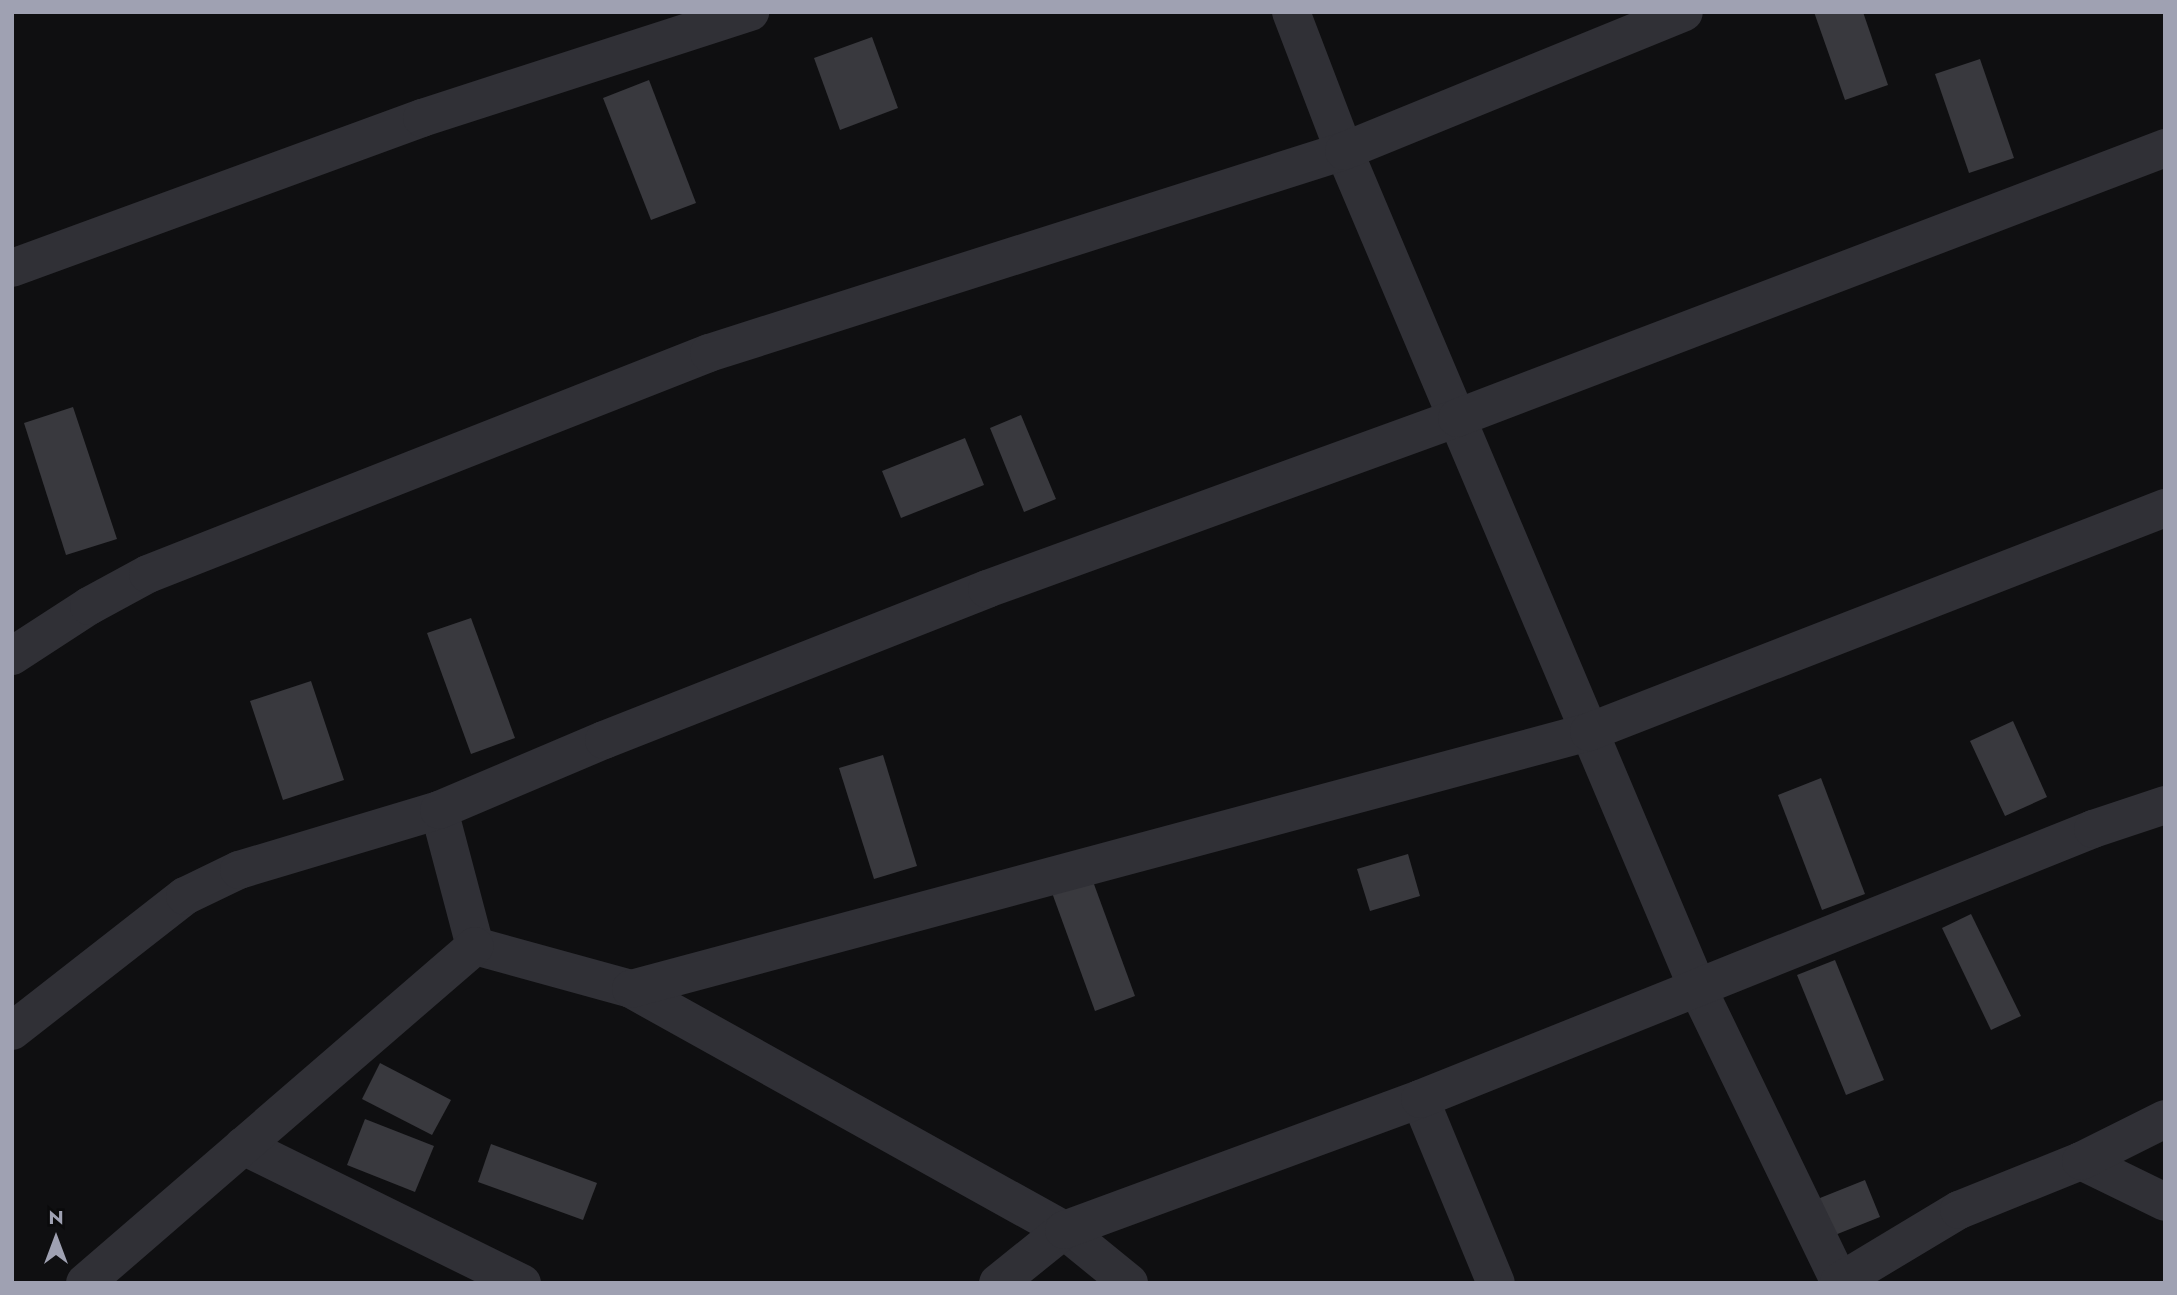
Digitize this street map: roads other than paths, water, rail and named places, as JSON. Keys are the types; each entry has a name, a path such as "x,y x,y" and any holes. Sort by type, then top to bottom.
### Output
{"street":[{"path":"12,268 422,118 750,12"},
{"path":"1291,12 1344,151 1698,989 1839,1282 1959,1210 2081,1161 2165,1119"},
{"path":"12,656 89,606 148,574 709,352 1344,151 1684,12"},
{"path":"12,1031 185,896 239,870 439,810 604,740 974,594 1457,418 2165,148"},
{"path":"631,989 1589,732 2165,508"},
{"path":"998,1283 1064,1230 1420,1099 2093,829 2165,805"},
{"path":"439,810 475,947"},
{"path":"475,947 631,989 1064,1230 1129,1283"},
{"path":"85,1283 475,947"},
{"path":"1420,1099 1496,1283"},
{"path":"243,1146 522,1283"},
{"path":"2081,1161 2165,1202"}]}
